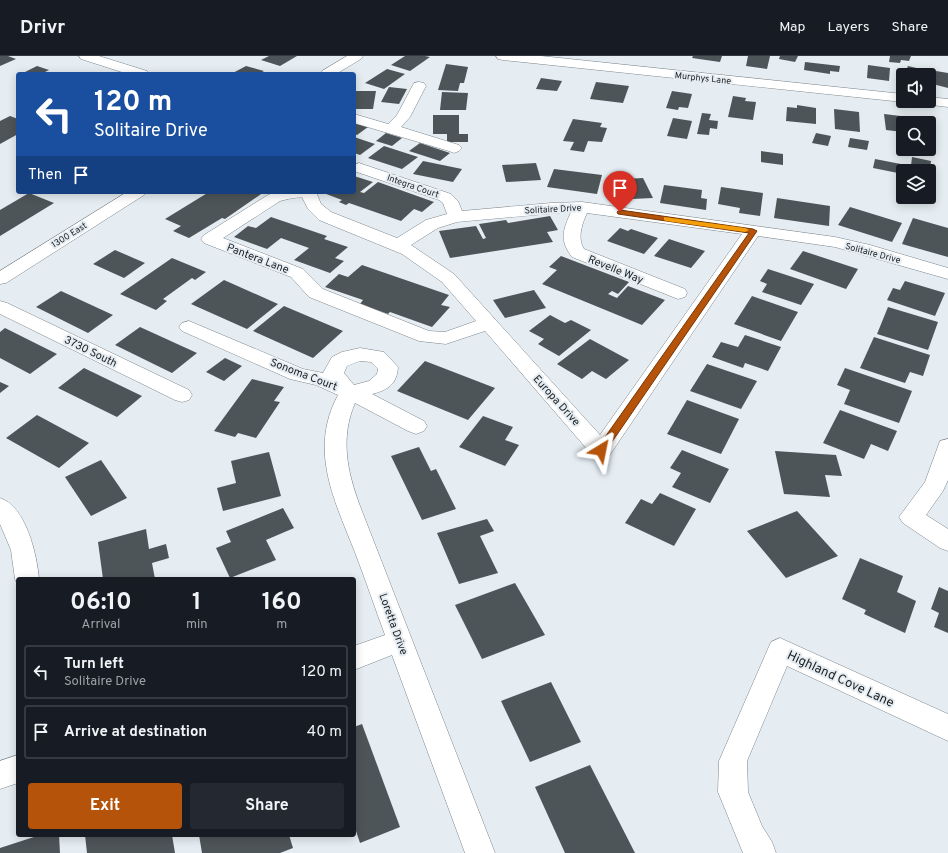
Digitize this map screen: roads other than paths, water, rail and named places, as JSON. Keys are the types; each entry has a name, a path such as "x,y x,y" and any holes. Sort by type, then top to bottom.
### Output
{"street":[{"path":"86,56 136,72"},
{"path":"330,72 356,56"},
{"name":"Murphys Lane","path":"503,56 896,97"},
{"path":"390,129 403,117 419,86"},
{"path":"936,102 948,103"},
{"path":"356,119 454,148"},
{"name":"Integra Court","path":"359,168 446,197 450,201 456,217"},
{"name":"1300 East","path":"0,279 135,194"},
{"name":"Pantera Lane","path":"285,194 274,198 210,239 297,273 302,277 309,289 316,293 426,337 446,338 488,323"},
{"name":"Europa Drive","path":"309,194 314,206 325,216 398,245 419,257 448,278 601,450 753,231"},
{"name":"Solitaire Drive","path":"398,245 432,224 456,217 551,208 582,207 835,242 948,274"},
{"name":"Revelle Way","path":"582,207 574,226 571,239 574,248 578,253 678,294"},
{"name":"3730 South","path":"0,307 182,395"},
{"name":"Sonoma Court","path":"190,327 297,374 322,380 374,403 395,416 416,426"},
{"name":"Loretta Drive","path":"350,393 343,406 336,430 336,461 343,492 375,572 399,641 480,853"},
{"path":"948,447 935,485 911,517 948,542"},
{"path":"0,507 15,529 24,550 27,577"},
{"path":"356,657 399,641"},
{"name":"Highland Cove Lane","path":"761,853 751,837 733,792 733,761 780,650 948,728"},
{"path":"0,775 16,770"}]}
